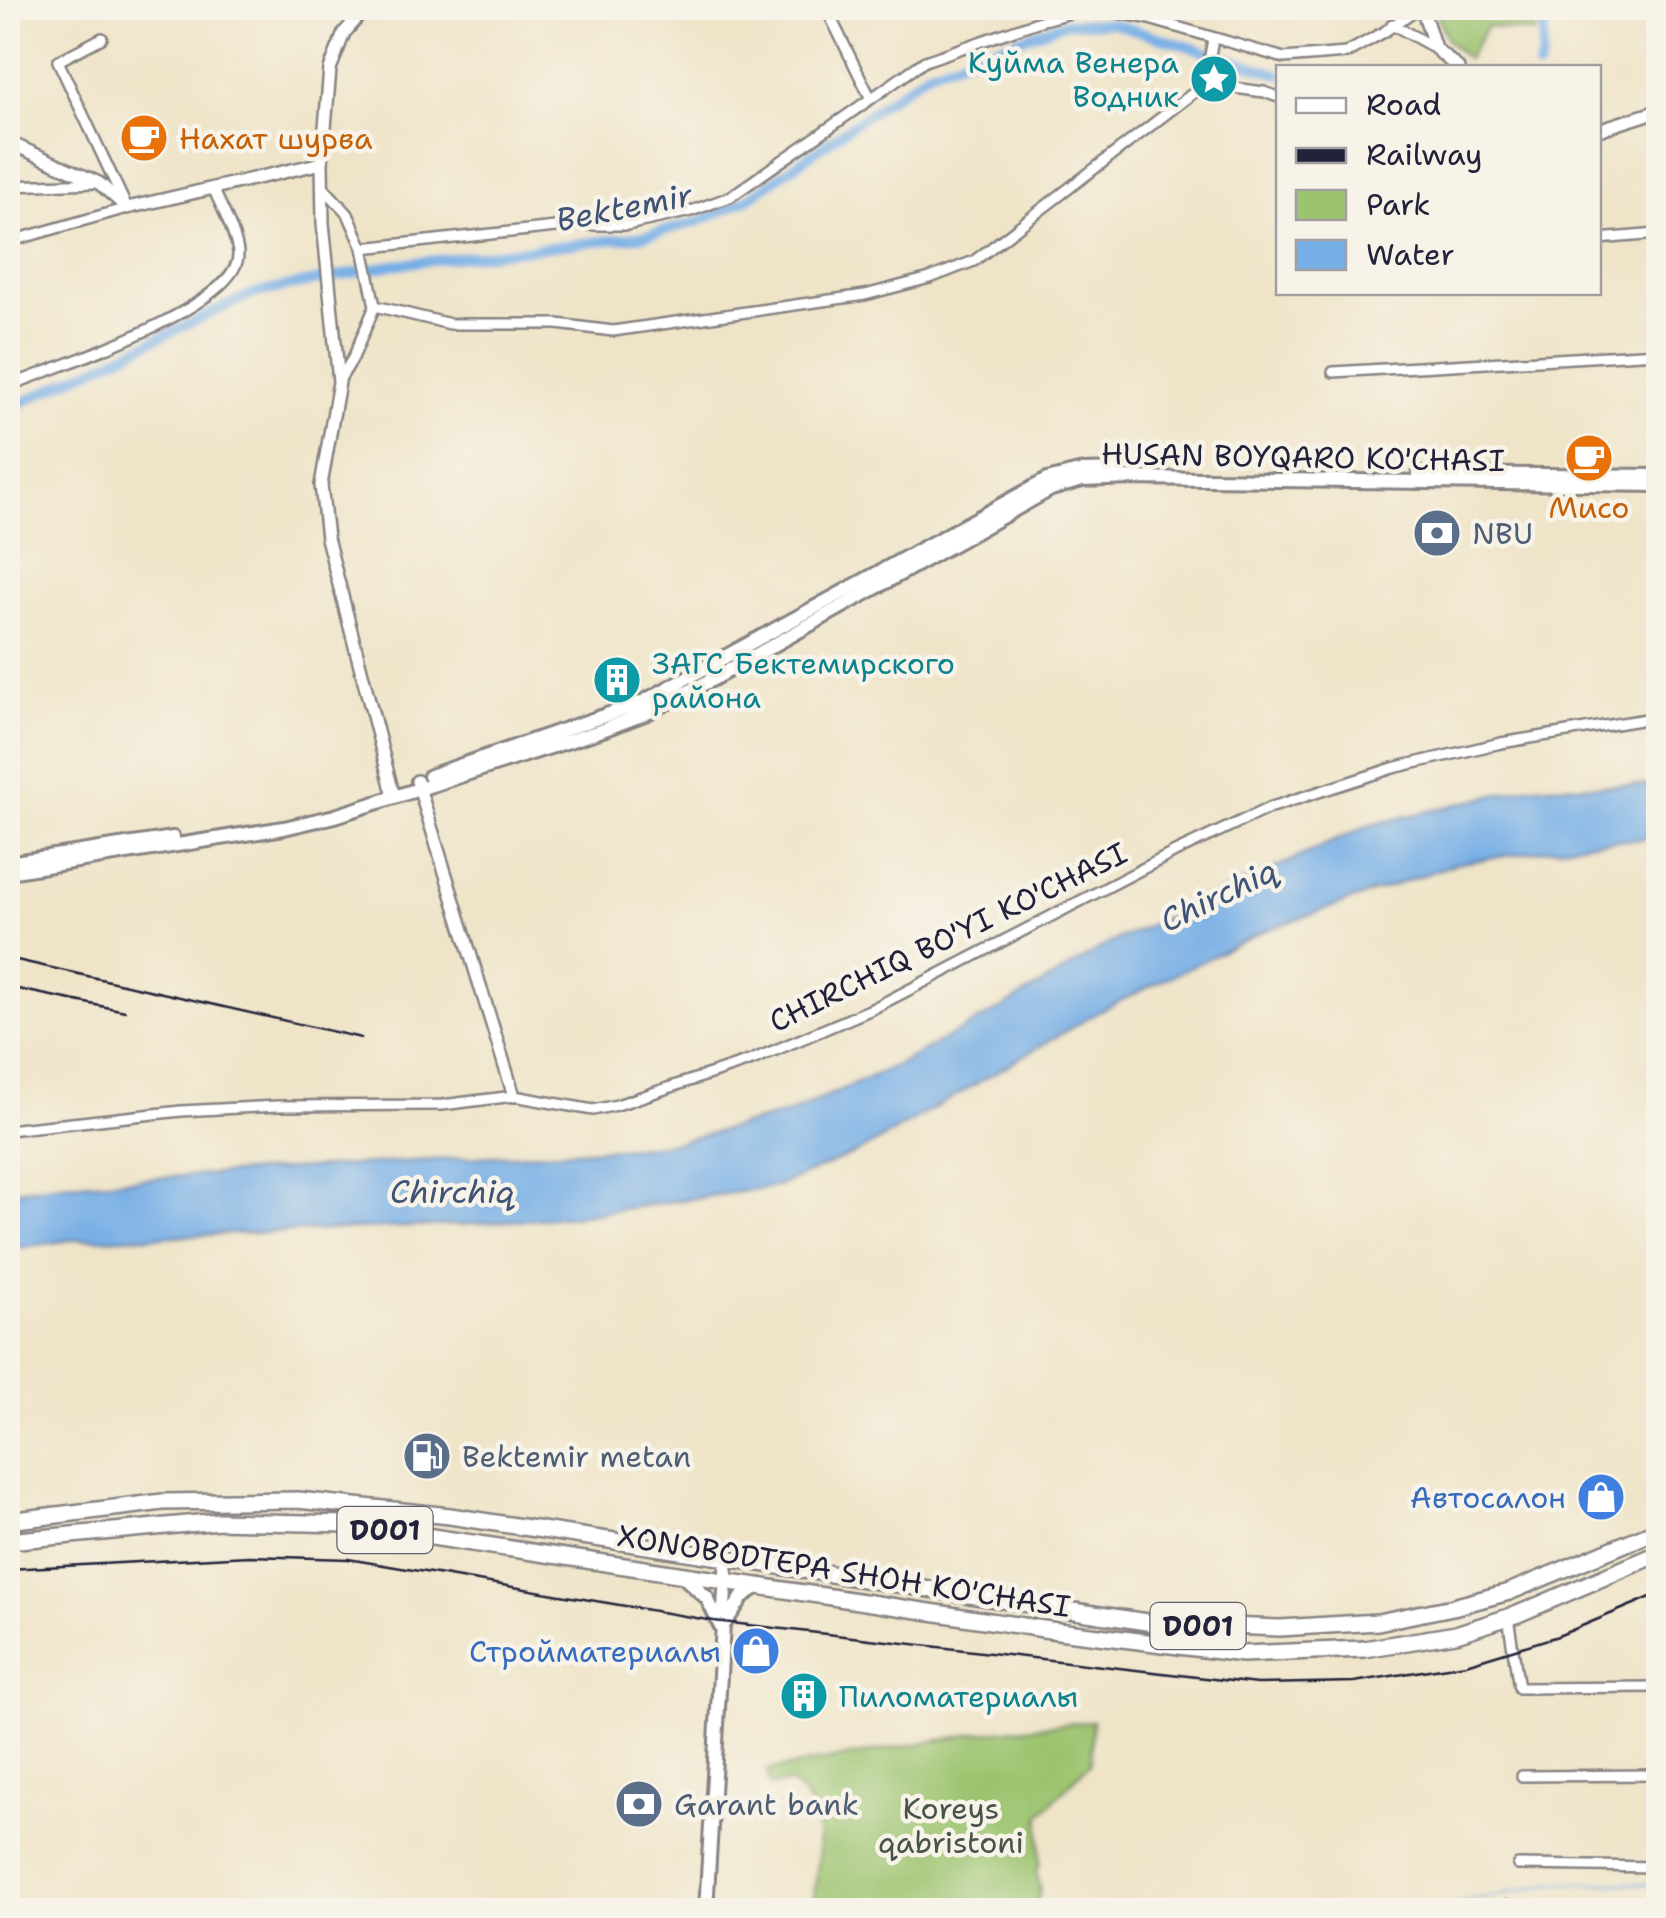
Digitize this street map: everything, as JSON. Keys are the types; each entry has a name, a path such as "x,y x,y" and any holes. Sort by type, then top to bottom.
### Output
{"highway":[{"name":"XONOBODTEPA SHOH KO'CHASI","path":"8,1520 163,1502 298,1500 450,1516 1153,1623 1212,1628 1318,1627 1427,1613 1509,1592 1658,1530"},
{"name":"XONOBODTEPA SHOH KO'CHASI","path":"8,1541 160,1524 291,1522 393,1531 1050,1630 1242,1654 1364,1649 1438,1638 1513,1615 1658,1554"},
{"path":"1509,1592 1513,1615"},
{"path":"1211,1650 1212,1628"}],"main road":[{"name":"HUSAN BOYQARO KO'CHASI","path":"8,872 232,834 392,793 648,713 1047,480 1071,472 1658,476"},
{"name":"HUSAN BOYQARO KO'CHASI","path":"714,672 1051,489 1072,482 1131,478 1658,485"},
{"name":"HUSAN BOYQARO KO'CHASI","path":"8,863 232,834"},
{"path":"706,1910 728,1556"},
{"path":"680,1574 700,1589 722,1629"},
{"path":"722,1629 735,1605 760,1585"}],"street":[{"path":"366,8 348,27 332,62 322,163 324,243 339,382 321,485 323,513 392,793"},
{"path":"826,8 871,99"},
{"path":"363,248 574,225 627,225 691,211 730,197 924,61 1090,8 1146,18 1284,58 1346,53 1420,8 1435,48"},
{"path":"1392,24 1435,48 1455,65"},
{"path":"102,38 58,62 127,208"},
{"path":"375,306 450,324 557,324 613,330 881,291 930,278 974,261 1205,84 1214,40"},
{"path":"1205,84 1276,96"},
{"path":"1601,129 1658,111"},
{"path":"8,142 100,183 127,208"},
{"path":"8,242 127,208 322,163"},
{"path":"8,186 100,183"},
{"path":"322,187 348,214 363,248 375,306 339,382"},
{"path":"8,386 170,319 216,292 234,267 238,254 214,188"},
{"path":"1601,239 1658,234"},
{"path":"1332,372 1658,353"},
{"name":"CHIRCHIQ BO'YI KO'CHASI","path":"8,1130 181,1110 442,1105 514,1096 593,1110 616,1106 752,1060 872,1008 1269,808 1394,768 1501,743 1658,718"},
{"path":"419,785 514,1096"},
{"path":"1513,1615 1519,1688 1658,1687"},
{"path":"1522,1776 1658,1775"},
{"path":"1518,1865 1658,1867"},
{"path":"1486,1910 1508,1905"}],"green space":[{"path":"1434,8 1535,8 1535,33 1487,26 1467,59 1448,41"},
{"name":"Koreys qabristoni","path":"1092,1721 1091,1762 1040,1815 1040,1863 1036,1871 1040,1887 1036,1910 809,1910 813,1908 819,1856 817,1824 803,1795 790,1783 770,1785 767,1771 979,1733"}],"water":[{"name":"Chirchiq","path":"1658,785 1658,838 1592,842 1454,864 1264,931 1100,1011 863,1150 778,1186 574,1216 458,1225 71,1240 8,1249 8,1191 62,1184 635,1147 677,1142 789,1113 895,1066 1110,943 1367,826 1532,786"}],"waterway":[{"name":"Bektemir","path":"1539,65 1545,8"},
{"name":"Bektemir","path":"8,409 252,294 392,265 643,236 697,222 746,200 929,71 1065,23 1112,23 1276,73"},
{"path":"1429,1910 1554,1883 1658,1884"}],"railway":[{"path":"8,958 361,1038"},
{"path":"8,987 125,1011"},
{"path":"8,1569 249,1556 348,1559 714,1621 1257,1684 1354,1682 1466,1664 1558,1636 1658,1594"}],"place":[{"name":"Куйма Венера Водник","path":"1214,79"},
{"name":"Нахат шурва","path":"144,138"},
{"name":"Мисо","path":"1589,458"},
{"name":"NBU","path":"1437,533"},
{"name":"ЗАГС Бектемирского района","path":"617,680"},
{"name":"Bektemir metan","path":"427,1456"},
{"name":"Автосалон","path":"1601,1497"},
{"name":"Стройматериалы","path":"756,1651"},
{"name":"Пиломатериалы","path":"804,1696"},
{"name":"Garant bank","path":"639,1804"}]}
